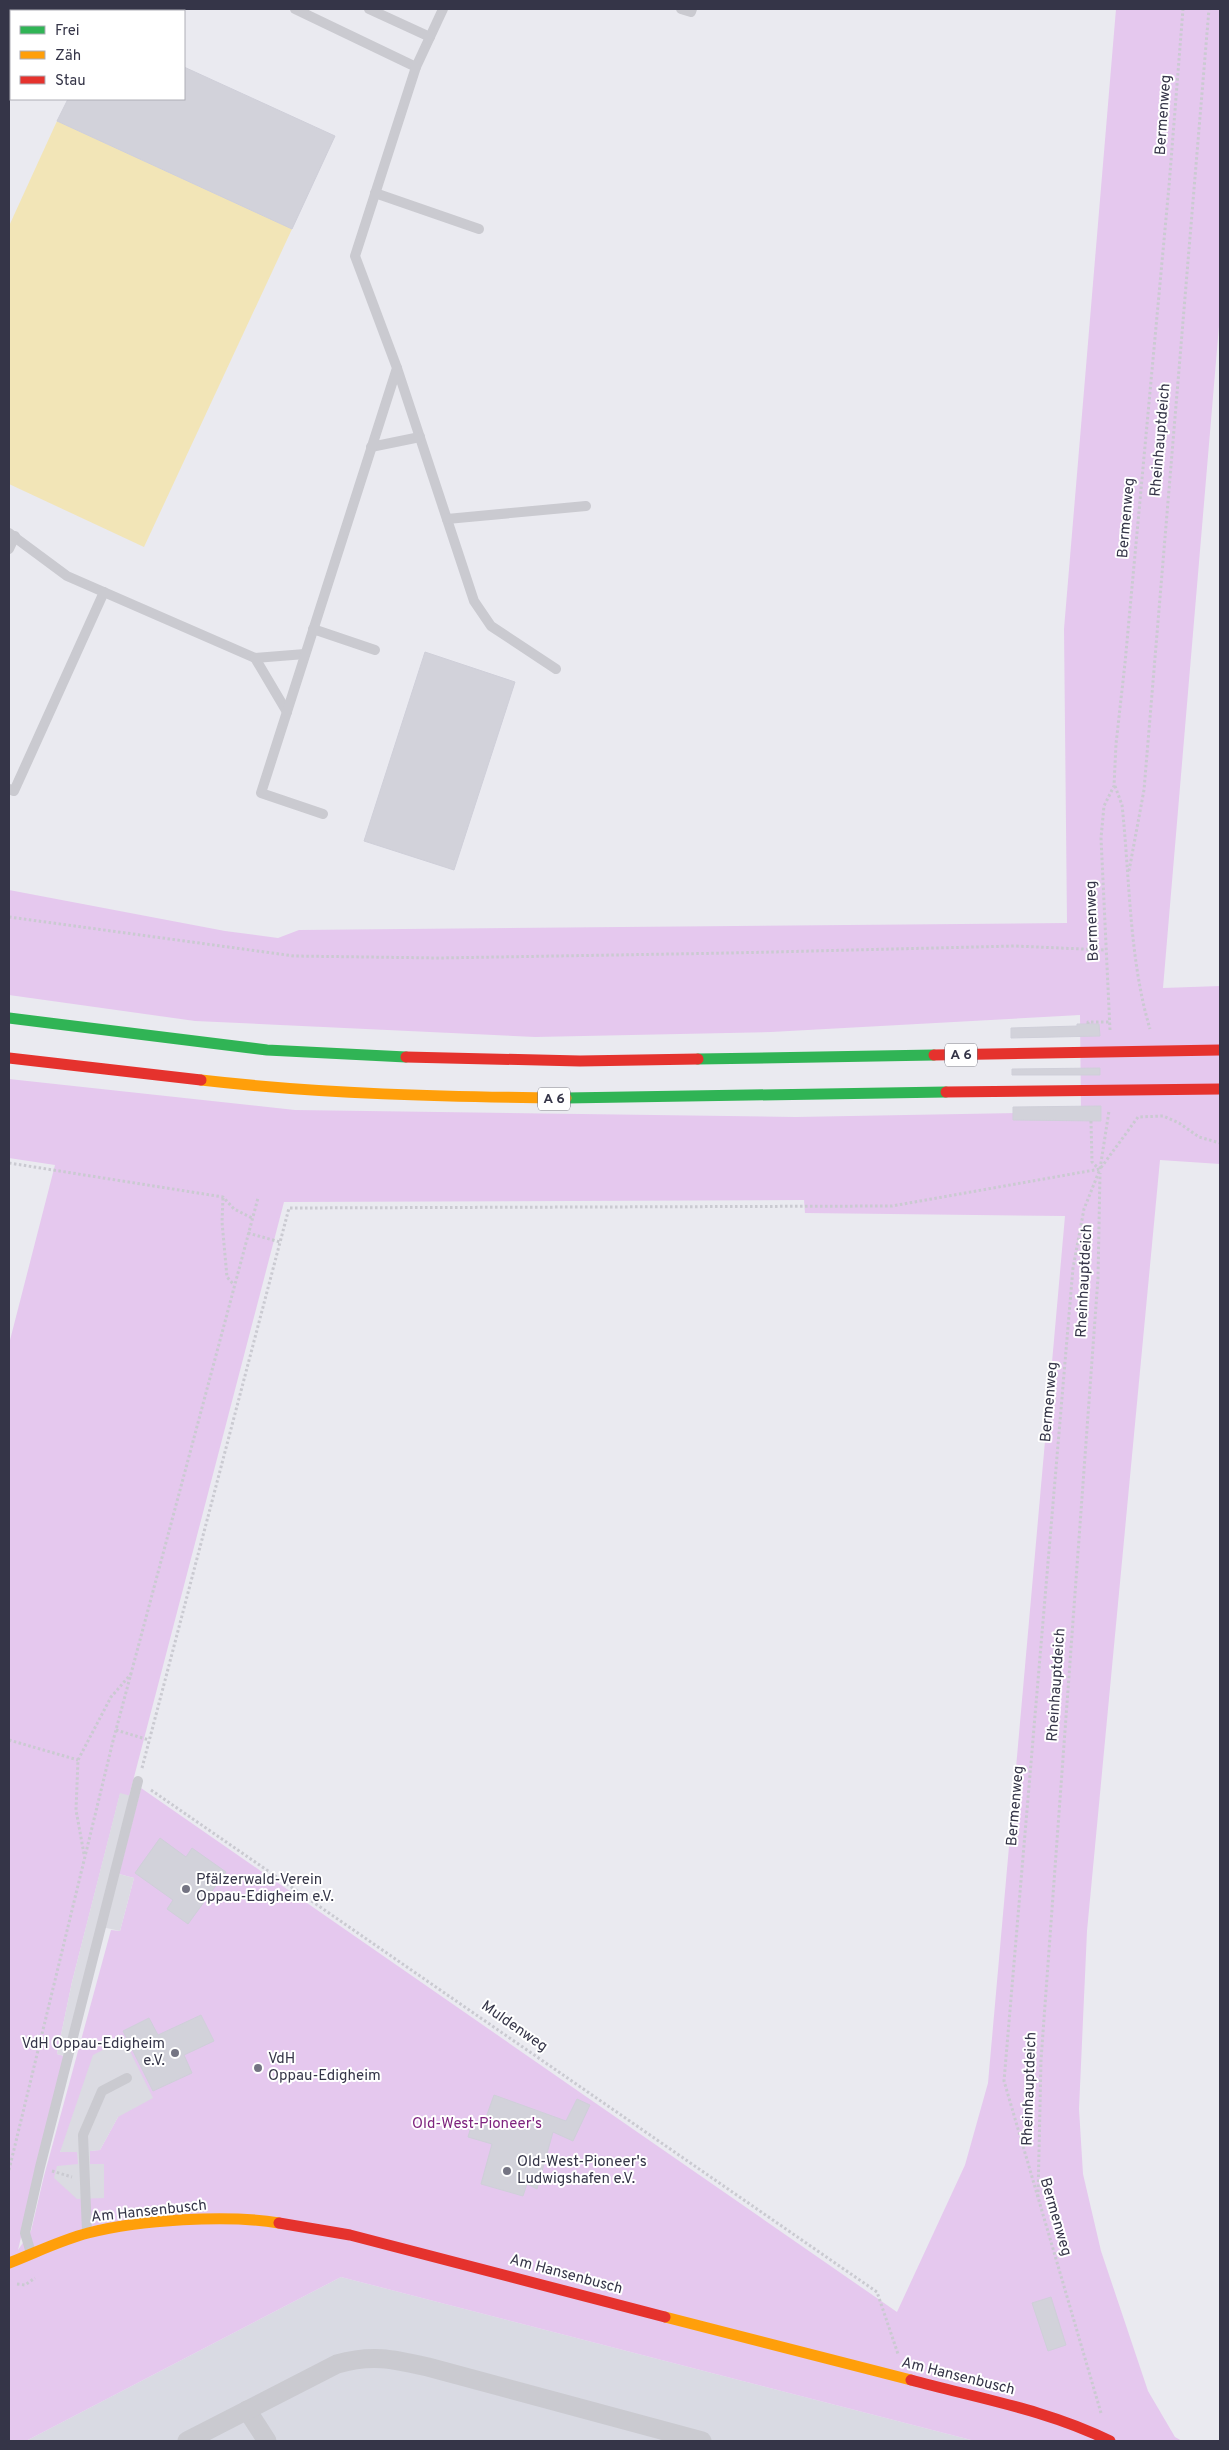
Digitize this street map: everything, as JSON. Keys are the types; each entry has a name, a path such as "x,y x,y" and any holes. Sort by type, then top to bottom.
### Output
{"main road":[{"name":"A 6","path":"9,1018 266,1050 437,1058 580,1061 1220,1050"},
{"name":"A 6","path":"9,1058 260,1087 435,1097 627,1099 912,1092 1220,1089"},
{"name":"Am Hansenbusch","path":"9,2263 87,2233 120,2227 196,2219 272,2222 350,2235 1028,2411 1094,2433 1110,2441"}],"street":[{"path":"187,2441 337,2364 360,2358 392,2359 702,2441"},
{"path":"246,2410 266,2441"}],"lane":[{"path":"295,9 416,66"},
{"path":"369,9 430,37"},
{"path":"443,9 416,66 355,256 397,368 474,601 491,626 556,669"},
{"path":"681,9 691,12 692,9"},
{"path":"375,193 479,229"},
{"path":"323,814 261,793 397,368"},
{"path":"372,447 420,437"},
{"path":"447,519 586,506"},
{"path":"9,549 12,534 67,576 254,658 305,654"},
{"path":"9,789 14,791 104,592"},
{"path":"313,629 375,650"},
{"path":"254,658 287,712"},
{"path":"31,2253 25,2233 138,1781"},
{"path":"87,2233 83,2135 102,2091 127,2078"}],"path":[{"name":"Bermenweg","path":"1110,1028 1101,838 1104,806 1114,786 1116,744 1162,266 1183,9"},
{"name":"Rheinhauptdeich","path":"1129,872 1144,790 1209,9"},
{"path":"1114,786 1122,805 1135,959 1142,1002"},
{"path":"9,917 294,956 488,957 1015,946 1105,950"},
{"path":"1088,1024 1088,1022 1109,1022"},
{"name":"Bermenweg","path":"1094,2433 1101,2415 1004,2080 1073,1268 1084,1209 1100,1170 1138,1118 1163,1116 1179,1123 1199,1137 1220,1143"},
{"path":"1091,1121 1092,1162 1100,1170"},
{"path":"9,1163 223,1198 234,1209 252,1218"},
{"path":"138,1781 289,1208 892,1206 1100,1170"},
{"name":"Rheinhauptdeich","path":"1038,2202 1041,2060 1098,1278 1100,1170"},
{"path":"223,1198 222,1222 227,1277 234,1285"},
{"path":"9,2170 116,1730 258,1198"},
{"path":"248,1233 280,1242"},
{"path":"85,1857 76,1810 78,1760 111,1696 132,1673"},
{"path":"116,1730 149,1740"},
{"path":"9,1740 78,1760"},
{"name":"Muldenweg","path":"138,1781 878,2292 902,2362 897,2377"},
{"path":"40,2167 85,2180"}],"shaded area":[{"path":"57,121 292,229 144,547 9,484 9,226"},
{"path":"120,1793 135,1797 119,1874 134,1878 120,1931 102,1927 68,2057 57,2054 72,1982"},
{"path":"124,2039 153,2098 118,2117 100,2150 90,2151 90,2164 104,2164 104,2198 77,2199 54,2178 57,2166 78,2164 77,2152 60,2152 93,2055"},
{"path":"341,2277 975,2441 26,2441"}],"green space":[{"name":"Old-West-Pioneer's","path":"1116,9 1220,9 1220,314 1163,988 1220,986 1220,1164 1160,1160 1087,1931 1079,2109 1083,2174 1101,2251 1148,2391 1175,2437 1182,2441 975,2441 341,2277 26,2441 9,2441 9,1344 55,1165 9,1158 9,1079 295,1110 795,1117 1081,1112 1080,1015 771,1032 535,1037 195,1021 9,995 9,890 225,931 278,938 299,930 1067,923 1064,629","holes":["804,1200 805,1213 1065,1216 988,2083 965,2165 897,2312 141,1788 119,1874 134,1878 120,1931 111,1930 44,2176 31,2231 18,2250 64,2056 57,2054 72,1982 120,1794 129,1796 284,1202","124,2039 118,2117 100,2150 89,2151 90,2164 78,2164 78,2152 60,2152"]}],"building":[{"path":"185,67 335,136 292,229 57,121 68,100 185,100"},
{"path":"425,652 515,682 454,870 364,841"},
{"path":"1077,1024 1099,1024 1100,1036 1011,1038 1011,1028 1077,1026"},
{"path":"1100,1068 1100,1075 1012,1075 1012,1069"},
{"path":"1101,1106 1101,1121 1013,1120 1013,1107"},
{"name":"Pfälzerwald-Verein Oppau-Edigheim e.V.","path":"160,1838 186,1857 192,1848 226,1872 188,1924 167,1909 173,1900 135,1873"},
{"name":"VdH Oppau-Edigheim e.V.","path":"201,2015 214,2041 184,2055 192,2073 153,2091 123,2031 149,2018 158,2035"},
{"path":"494,2095 566,2121 577,2099 590,2105 573,2141 553,2132 537,2189 527,2184 523,2196 481,2184 492,2144 468,2137 473,2120 484,2123"},
{"path":"1051,2297 1066,2345 1048,2351 1032,2303"}],"traffic: fast":[{"path":"9,1018 267,1050 406,1057"},
{"path":"698,1059 934,1055"},
{"path":"566,1098 946,1092"}],"traffic: slow":[{"path":"201,1080 292,1089 383,1094 566,1098"},
{"path":"9,2263 58,2243 109,2228 157,2222 209,2219 258,2220 279,2223"},
{"path":"665,2317 911,2380"}],"traffic: jam":[{"path":"934,1055 1220,1050"},
{"path":"406,1057 580,1061 698,1059"},
{"path":"9,1058 201,1080"},
{"path":"946,1092 1220,1089"},
{"path":"279,2223 350,2235 665,2317"},
{"path":"911,2380 1037,2413 1086,2430 1110,2441"}],"place":[{"name":"Pfälzerwald-Verein Oppau-Edigheim e.V.","path":"186,1889"},
{"name":"VdH Oppau-Edigheim e.V.","path":"175,2053"},
{"name":"VdH Oppau-Edigheim","path":"258,2068"},
{"name":"Old-West-Pioneer's Ludwigshafen e.V.","path":"507,2171"}]}
